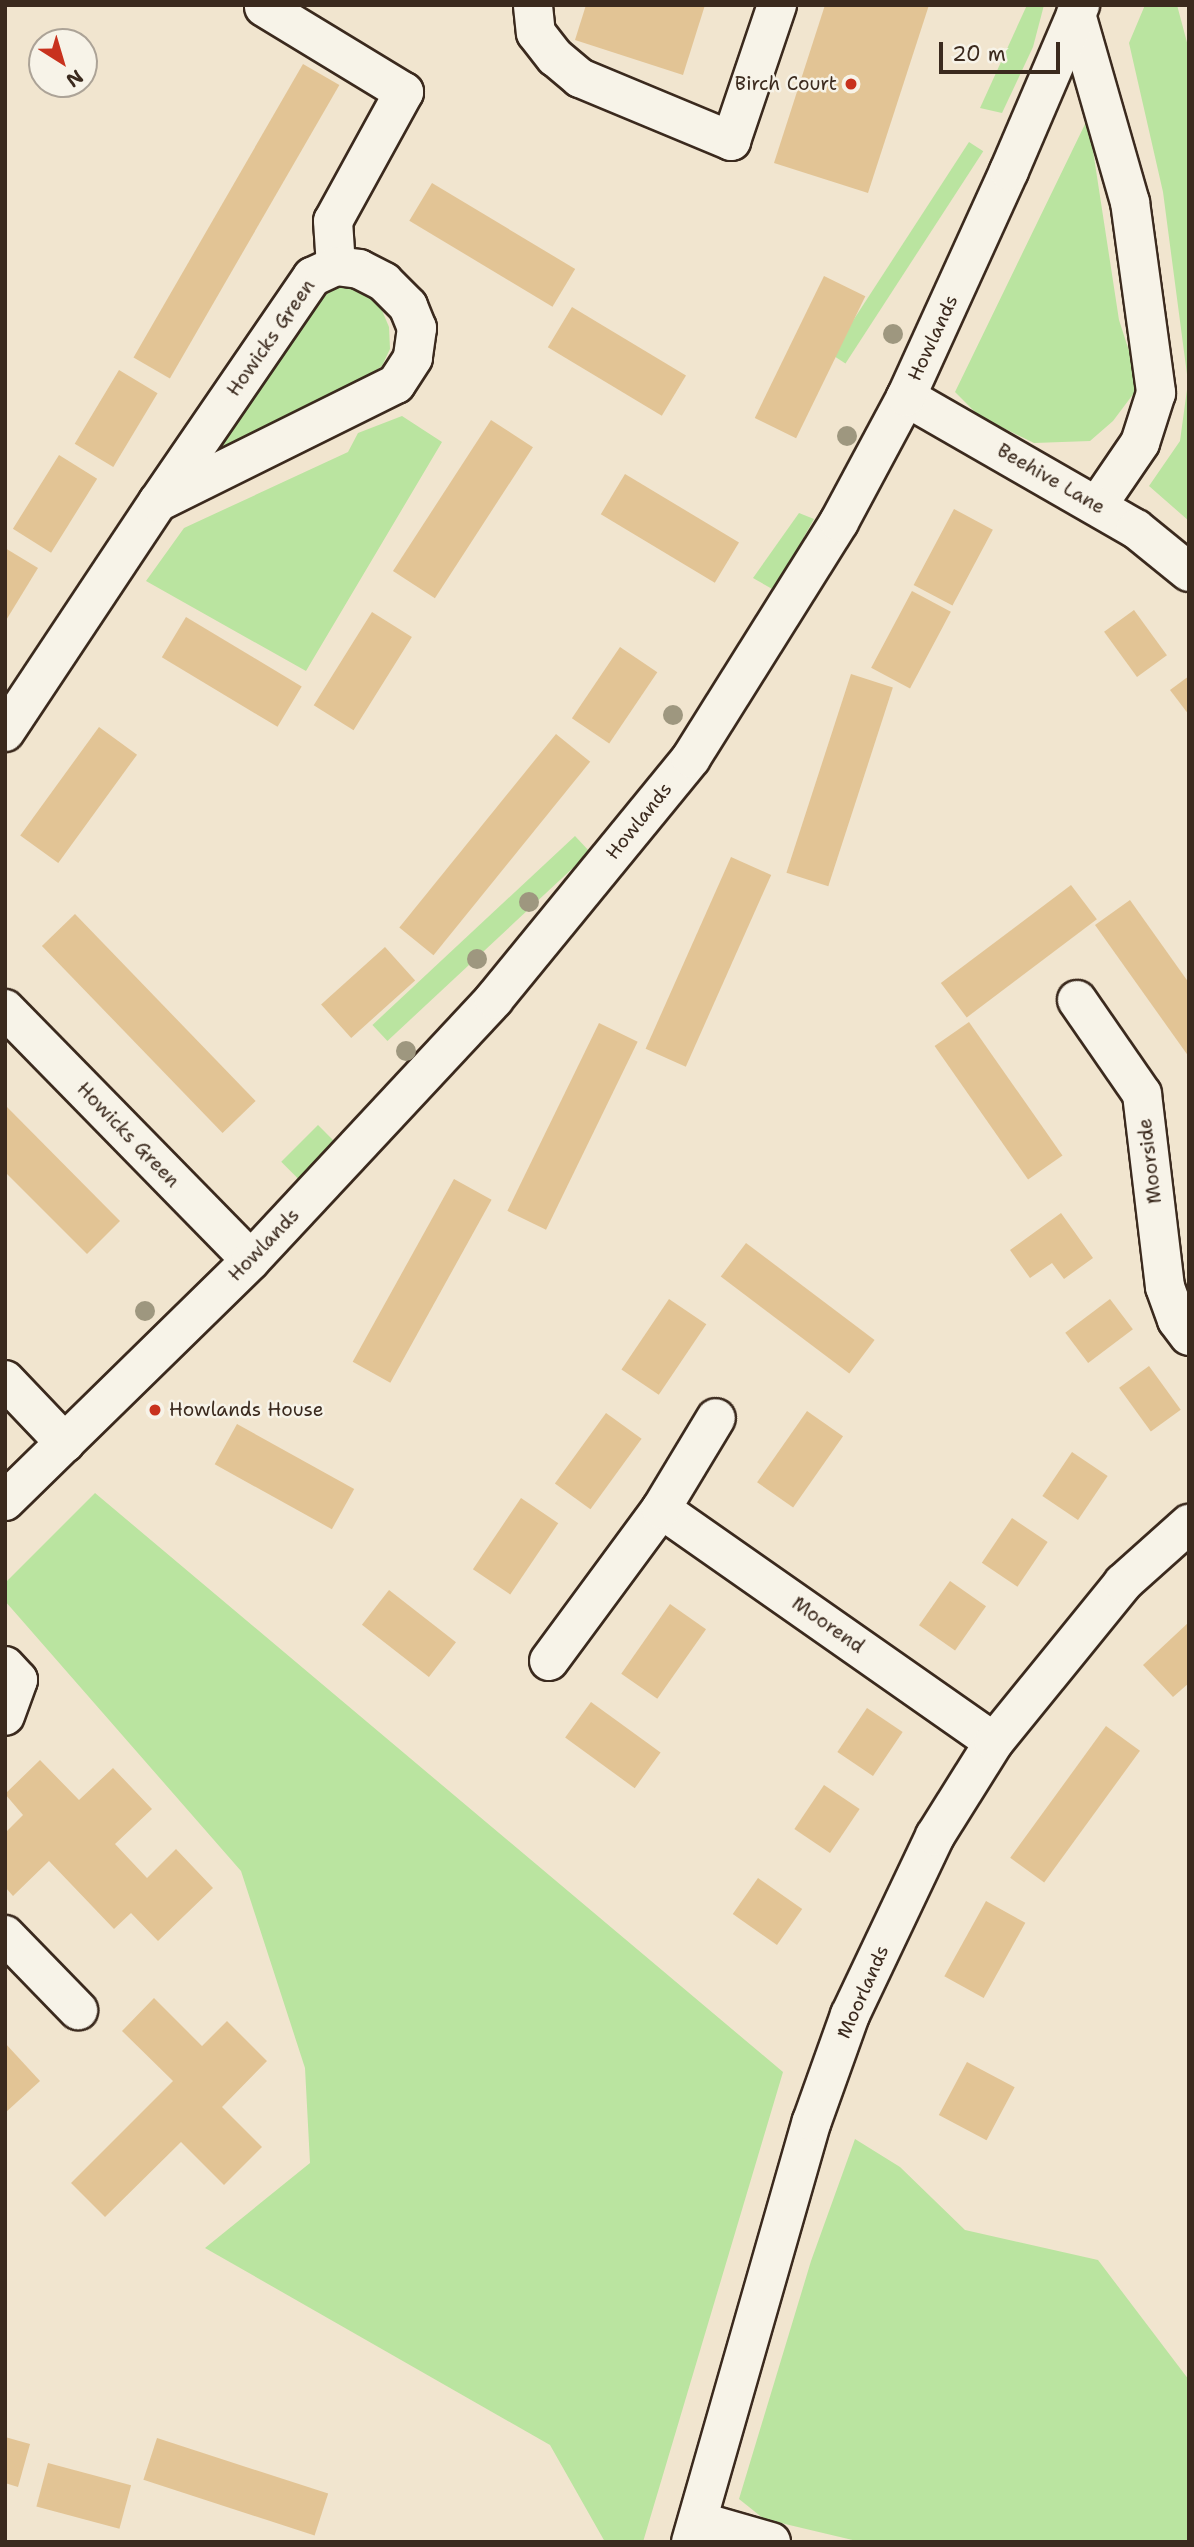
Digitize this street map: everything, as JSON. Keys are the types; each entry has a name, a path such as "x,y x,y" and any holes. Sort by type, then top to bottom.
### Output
{"street":[{"path":"532,6 537,33 555,57 580,78 731,141 777,5"},
{"path":"264,7 404,92 333,220 337,266"},
{"path":"1078,10 1130,202 1156,393 1140,443 1097,506"},
{"name":"Howlands","path":"5,1501 251,1260 494,999 691,758 839,522 905,397 1009,171 1078,10"},
{"name":"Howicks Green","path":"5,732 158,502 312,277 337,266 359,269 384,282 408,306 417,328 413,358 396,384 158,502"},
{"name":"Beehive Lane","path":"905,397 1136,529 1189,572"},
{"name":"Moorside","path":"1077,1000 1142,1094 1165,1287 1177,1320 1189,1336"},
{"name":"Howicks Green","path":"5,1009 251,1260"},
{"path":"5,1380 65,1443"},
{"path":"549,1661 662,1509 716,1418"},
{"name":"Moorend","path":"662,1509 994,1742"},
{"name":"Moorlands","path":"695,2531 812,2121 850,2015 935,1836 994,1742 1123,1583 1189,1524"},
{"path":"5,1666 18,1681 5,1716"},
{"path":"5,1935 78,2010"},
{"path":"695,2531 771,2542"}],"green space":[{"path":"1027,5 1044,5 1033,47 1002,113 980,108"},
{"path":"1145,5 1177,5 1189,50 1189,521 1149,486 1180,441 1188,382 1163,192 1129,43"},
{"path":"1088,118 1119,320 1140,385 1113,421 1090,441 1034,443 979,416 955,392"},
{"path":"969,142 983,151 845,363 831,354"},
{"path":"336,287 348,287 367,296 381,308 389,327 390,349 382,366 365,378 216,452 321,295"},
{"path":"402,416 442,442 306,671 146,581 184,528 348,452 358,433"},
{"path":"799,513 814,519 774,590 753,578"},
{"path":"575,836 590,852 387,1041 372,1025"},
{"path":"318,1125 336,1143 299,1179 281,1162"},
{"path":"95,1493 783,2072 643,2542 605,2542 550,2445 205,2248 310,2163 305,2068 241,1871 5,1601 5,1583"},
{"path":"855,2139 900,2167 965,2230 1098,2260 1189,2380 1189,2542 861,2542 764,2519 739,2499 811,2261"}],"building":[{"name":"Birch Court","path":"586,5 705,5 683,75 575,40"},
{"name":"Birch Court","path":"825,5 929,5 868,193 774,163"},
{"path":"303,64 339,85 170,379 134,358"},
{"path":"432,183 575,269 552,307 409,221"},
{"path":"824,276 865,296 796,438 755,418"},
{"path":"572,307 686,376 662,416 548,347"},
{"path":"119,370 158,393 113,467 75,444"},
{"path":"491,420 533,447 435,598 393,571"},
{"path":"59,455 97,479 51,553 13,529"},
{"path":"625,474 739,543 715,583 601,514"},
{"path":"954,509 993,530 952,606 914,585"},
{"path":"5,548 38,568 5,622"},
{"path":"912,591 951,612 910,688 871,668"},
{"path":"1134,610 1167,655 1137,677 1104,632"},
{"path":"372,612 412,637 354,730 314,705"},
{"path":"186,617 302,687 278,727 162,657"},
{"path":"620,647 657,672 609,743 572,718"},
{"path":"851,674 893,688 828,886 786,873"},
{"path":"1189,676 1189,715 1170,690"},
{"path":"99,727 137,755 58,863 20,835"},
{"path":"556,734 590,762 433,955 399,928"},
{"path":"731,857 771,875 686,1067 646,1049"},
{"path":"1071,885 1097,919 967,1017 941,983"},
{"path":"1130,900 1189,983 1189,1057 1095,925"},
{"path":"75,914 256,1101 223,1133 42,946"},
{"path":"385,947 415,980 351,1038 321,1005"},
{"path":"969,1022 1062,1156 1028,1180 935,1046"},
{"path":"599,1023 638,1042 546,1230 507,1211"},
{"path":"5,1105 120,1221 87,1254 5,1172"},
{"path":"454,1179 492,1200 390,1383 353,1362"},
{"path":"1061,1213 1093,1258 1064,1279 1052,1263 1030,1278 1010,1250"},
{"path":"746,1243 875,1340 849,1373 721,1277"},
{"path":"669,1299 706,1324 659,1395 621,1369"},
{"path":"1110,1299 1133,1329 1088,1363 1065,1333"},
{"path":"1149,1366 1181,1410 1151,1431 1119,1388"},
{"path":"807,1411 843,1436 793,1508 757,1482"},
{"path":"606,1413 642,1439 590,1509 555,1483"},
{"path":"237,1424 354,1489 332,1529 215,1464"},
{"path":"1072,1452 1108,1476 1078,1520 1042,1496"},
{"path":"521,1498 558,1523 510,1594 473,1569"},
{"path":"1012,1518 1048,1542 1017,1587 982,1563"},
{"path":"950,1581 986,1606 955,1650 919,1625"},
{"path":"389,1590 456,1642 429,1677 362,1625"},
{"path":"670,1604 706,1629 657,1699 621,1674"},
{"path":"1189,1622 1189,1683 1173,1697 1143,1665"},
{"path":"591,1702 661,1753 635,1788 565,1738"},
{"path":"867,1708 903,1732 873,1776 837,1752"},
{"path":"1106,1726 1140,1751 1044,1883 1010,1858"},
{"path":"40,1760 79,1800 113,1768 152,1809 115,1844 147,1878 176,1849 213,1888 158,1941 131,1913 114,1929 49,1861 13,1896 5,1887 5,1833 23,1815 5,1794"},
{"path":"824,1785 860,1809 830,1853 794,1829"},
{"path":"758,1878 802,1909 777,1945 733,1914"},
{"path":"986,1901 1025,1923 984,1998 944,1976"},
{"path":"154,1998 202,2046 227,2021 267,2061 222,2107 262,2147 224,2185 181,2142 105,2217 71,2183 173,2081 122,2031"},
{"path":"5,2043 40,2081 5,2113"},
{"path":"967,2062 1015,2087 987,2140 939,2115"},
{"path":"5,2437 30,2444 18,2487 5,2483"},
{"path":"157,2438 328,2494 315,2535 143,2480"},
{"path":"48,2463 131,2485 119,2529 36,2506"}],"place":[{"name":"Birch Court","path":"851,84"},
{"name":"Howlands House","path":"155,1410"}]}
